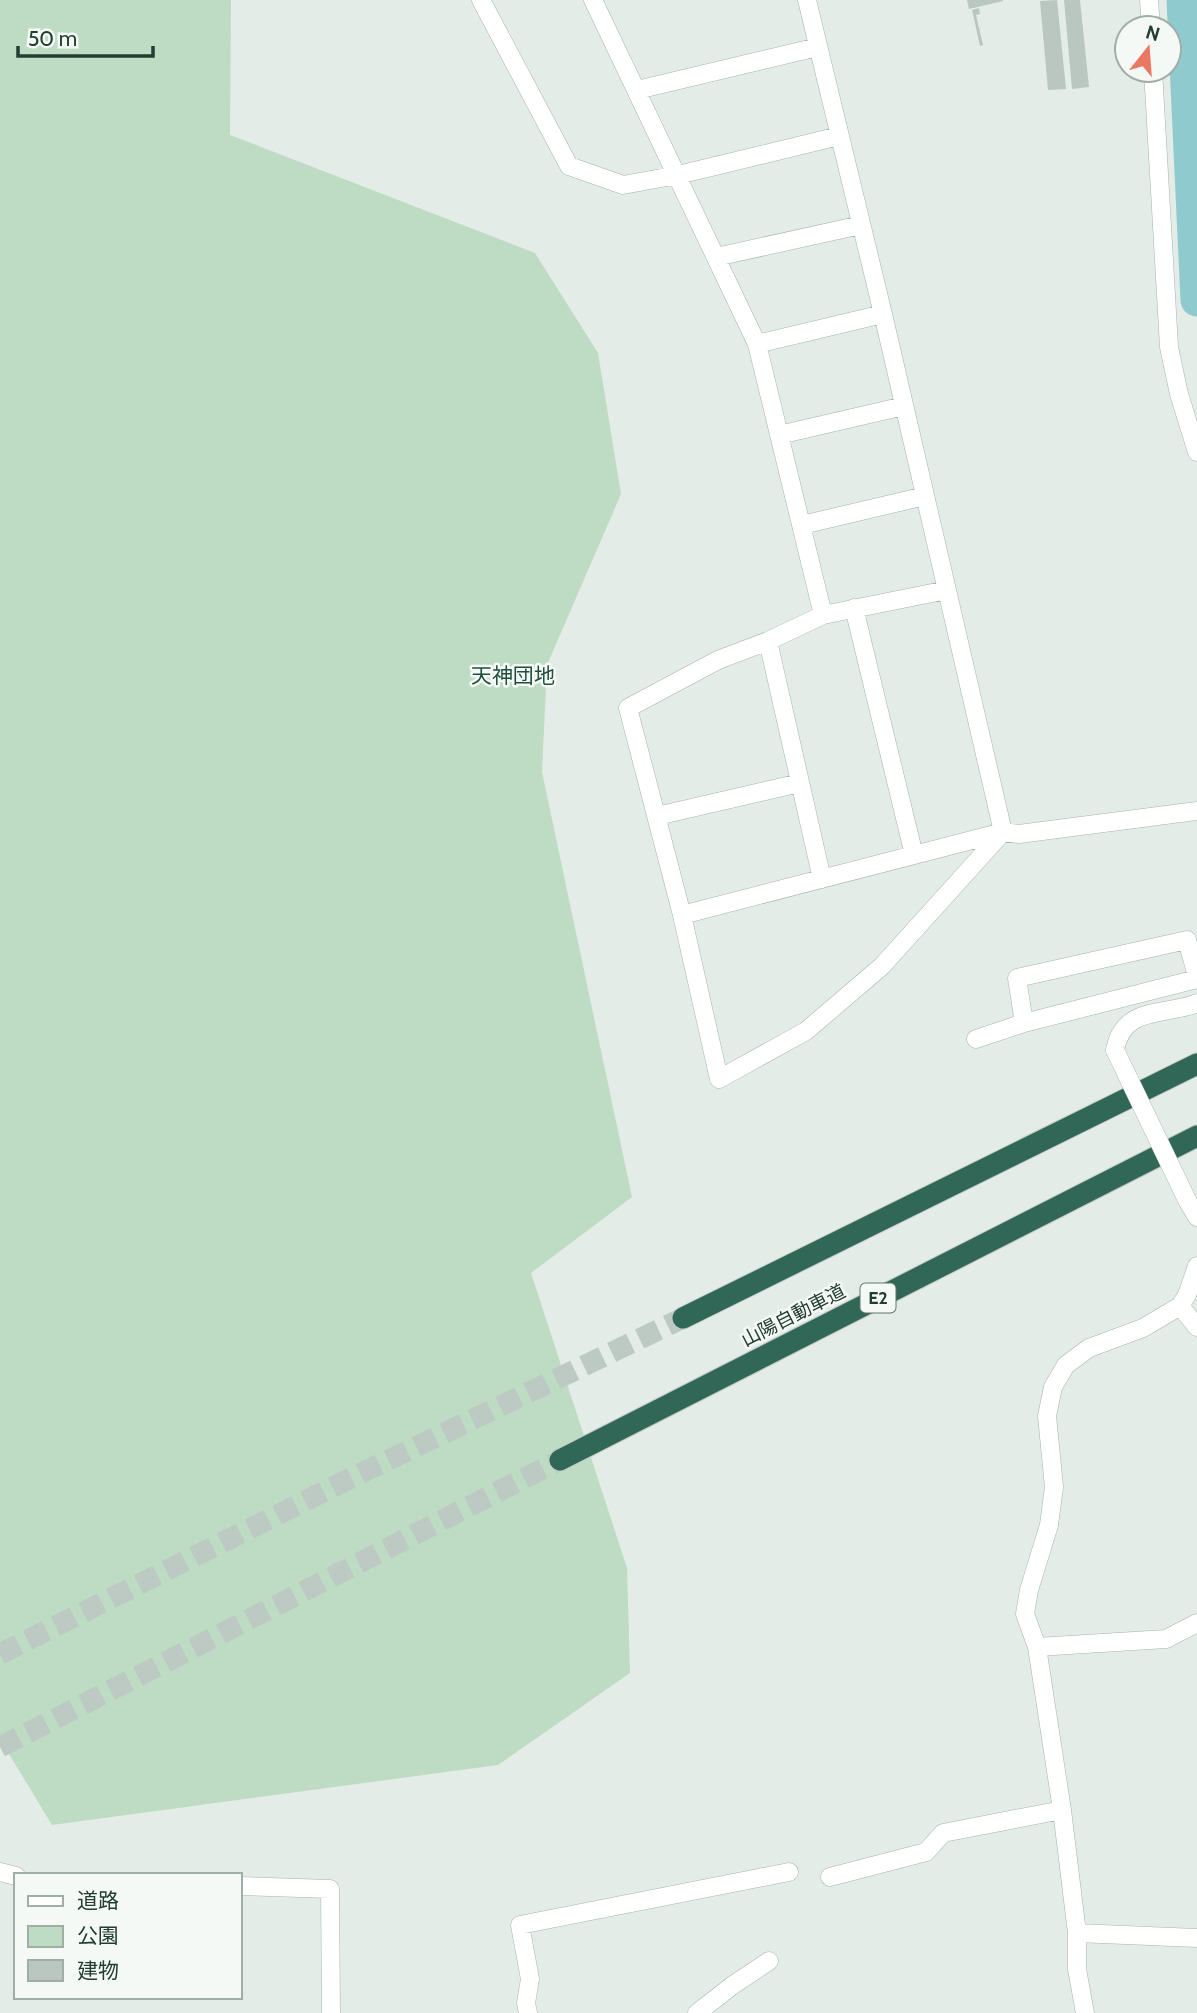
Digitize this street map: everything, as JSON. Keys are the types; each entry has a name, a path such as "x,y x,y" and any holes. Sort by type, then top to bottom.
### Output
{"highway":[{"path":"683,1318 1197,1064"},
{"name":"山陽自動車道","path":"560,1460 1197,1136"}],"street":[{"path":"481,0 569,166 623,185 678,175 839,136"},
{"path":"593,0 757,344 823,615"},
{"path":"807,0 1003,832"},
{"path":"638,90 818,47"},
{"path":"1154,84 1169,347 1179,394 1197,452"},
{"path":"716,257 861,225"},
{"path":"757,344 883,314"},
{"path":"779,435 904,405"},
{"path":"802,525 925,496"},
{"path":"947,590 823,615 768,641 718,660 628,708 682,915 719,1079 806,1031 873,974 899,949 1003,832"},
{"path":"854,608 915,855"},
{"path":"768,641 822,879"},
{"path":"657,816 800,783"},
{"path":"682,915 1003,832 1019,834 1197,811"},
{"path":"976,1039 1024,1023 1197,978 1187,940 1017,978 1024,1023"},
{"path":"1197,1003 1143,1014 1117,1038 1115,1050 1197,1217"},
{"path":"1085,2013 1077,1969 1077,1933 1062,1810 1037,1647 1025,1614 1029,1590 1049,1525 1055,1487 1047,1416 1054,1387 1066,1364 1089,1348 1143,1328 1180,1306 1187,1295 1197,1266"},
{"path":"1180,1306 1197,1327"},
{"path":"1037,1647 1166,1639 1197,1623"},
{"path":"830,1877 926,1852 943,1833 1062,1810"},
{"path":"528,2013 526,2003 530,1979 520,1925 789,1872"},
{"path":"242,1886 330,1889 331,2013"},
{"path":"1077,1933 1197,1938"},
{"path":"696,2013 769,1961"}],"green space":[{"path":"0,0 231,0 230,135 535,253 598,353 621,494 547,665 542,772 632,1197 531,1273 627,1568 630,1673 498,1765 52,1825 0,1739"}],"building":[{"path":"967,0 1003,0 1003,1 969,9"},
{"path":"1057,0 1066,89 1048,90 1040,1"},
{"path":"1064,0 1080,0 1089,87 1072,89"},
{"path":"979,8 980,14 976,15 983,45 980,46 972,10"}],"waterway":[{"path":"1183,0 1197,300"}],"tunnel":[{"path":"0,1654 345,1481 683,1318"},
{"path":"0,1747 560,1460"}],"district":[{"name":"天神団地","path":"513,676"}]}
